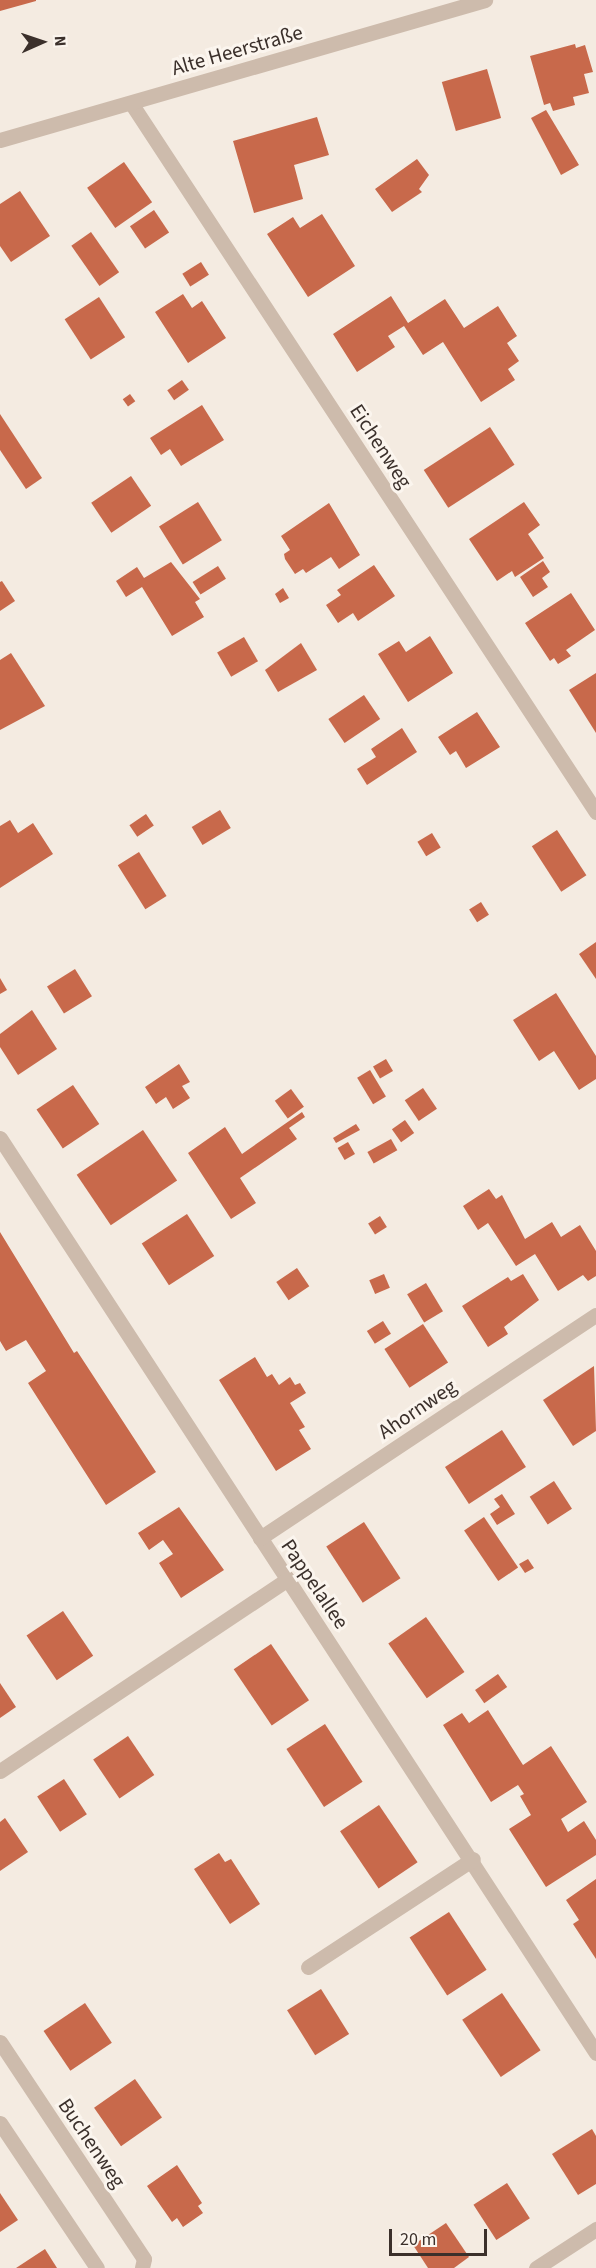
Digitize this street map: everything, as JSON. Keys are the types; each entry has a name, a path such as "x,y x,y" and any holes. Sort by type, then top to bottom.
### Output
{"street":[{"name":"Alte Heerstraße","path":"0,140 485,0"},
{"name":"Eichenweg","path":"131,103 596,812"},
{"name":"Pappelallee","path":"0,1137 260,1539 473,1859 596,2053"},
{"name":"Ahornweg","path":"260,1539 596,1316"},
{"path":"0,1771 288,1579"},
{"path":"308,1966 473,1859"},
{"name":"Buchenweg","path":"0,2042 144,2259 142,2268"},
{"path":"0,2123 97,2268"},
{"path":"536,2268 596,2229"}],"building":[{"path":"0,0 36,0 36,1 0,11"},
{"path":"575,44 576,48 585,45 593,72 584,74 589,93 573,97 575,105 553,111 550,103 544,105 530,56"},
{"path":"487,69 501,118 456,131 442,82"},
{"path":"546,110 579,165 561,175 531,118"},
{"path":"317,117 329,155 294,165 303,199 254,213 233,141"},
{"path":"417,159 429,175 419,189 422,192 392,212 375,189"},
{"path":"124,162 152,202 115,228 87,188"},
{"path":"20,191 50,236 11,262 0,246 0,204"},
{"path":"154,210 169,232 145,249 130,226"},
{"path":"322,214 355,266 308,297 267,234 293,217 300,228"},
{"path":"91,232 119,272 99,286 71,246"},
{"path":"201,262 209,275 190,286 182,274"},
{"path":"183,294 192,308 202,301 226,338 188,363 155,312"},
{"path":"391,296 408,323 445,299 464,328 498,306 517,336 507,343 519,361 508,369 515,380 481,402 443,342 423,355 404,326 388,336 395,347 357,372 333,334"},
{"path":"99,297 125,337 91,360 65,319"},
{"path":"182,380 189,390 174,400 167,390"},
{"path":"130,394 135,401 128,407 123,399"},
{"path":"202,405 224,440 181,466 170,449 161,455 150,438"},
{"path":"0,414 42,478 26,489 0,450"},
{"path":"490,427 515,465 448,508 424,470"},
{"path":"131,476 151,506 111,533 91,503"},
{"path":"198,502 222,540 183,565 159,526"},
{"path":"524,502 540,525 528,534 544,558 515,577 512,571 497,581 469,539"},
{"path":"329,503 360,555 339,569 331,557 306,573 303,569 295,574 285,559 284,554 290,550 281,536"},
{"path":"543,561 550,572 542,578 548,587 533,597 520,577"},
{"path":"171,562 200,599 195,602 204,617 172,636 142,587 126,597 116,581 137,567 144,578"},
{"path":"374,565 395,596 358,621 353,613 338,623 326,605 341,595 337,590"},
{"path":"218,566 226,579 201,595 193,582"},
{"path":"2,581 15,601 0,611 0,582"},
{"path":"283,588 289,598 280,603 275,594"},
{"path":"571,593 595,630 566,650 571,656 558,664 554,658 550,661 525,623"},
{"path":"430,636 453,673 408,702 378,654 399,641 406,652"},
{"path":"244,637 258,661 231,677 217,652"},
{"path":"301,643 317,670 278,692 265,670"},
{"path":"11,653 45,706 0,730 0,660"},
{"path":"596,673 596,733 569,690"},
{"path":"364,695 380,719 345,743 328,719"},
{"path":"477,712 500,747 466,768 456,751 450,755 438,737"},
{"path":"402,728 417,752 367,785 357,769 376,757 371,749"},
{"path":"220,810 231,828 203,845 192,827"},
{"path":"146,814 154,826 137,837 129,825"},
{"path":"10,820 18,833 33,823 53,854 0,888 0,826"},
{"path":"557,830 586,875 561,892 532,846"},
{"path":"432,833 441,848 426,856 417,842"},
{"path":"139,852 167,896 145,909 118,865"},
{"path":"481,902 489,915 477,922 469,909"},
{"path":"596,942 596,979 579,954"},
{"path":"75,969 92,996 64,1014 47,986"},
{"path":"0,978 7,990 0,994"},
{"path":"556,993 596,1056 596,1079 579,1090 554,1051 539,1061 513,1020"},
{"path":"32,1010 57,1049 18,1075 0,1047 0,1034"},
{"path":"386,1059 393,1071 380,1079 373,1066"},
{"path":"179,1064 190,1082 182,1086 190,1098 173,1109 166,1097 156,1104 145,1087"},
{"path":"370,1070 386,1097 373,1104 357,1078"},
{"path":"73,1085 99,1124 63,1149 37,1110"},
{"path":"423,1088 437,1109 419,1121 405,1100"},
{"path":"291,1089 304,1107 288,1119 275,1101"},
{"path":"302,1112 305,1117 289,1128 297,1139 240,1178 256,1203 231,1219 188,1153 225,1127 242,1154"},
{"path":"405,1120 414,1133 401,1142 392,1129"},
{"path":"356,1124 360,1130 336,1143 333,1138"},
{"path":"143,1130 177,1181 111,1225 77,1175"},
{"path":"391,1139 397,1150 374,1163 367,1152"},
{"path":"348,1142 355,1154 345,1160 338,1148"},
{"path":"489,1189 496,1199 502,1195 525,1239 552,1222 561,1237 580,1225 596,1251 596,1276 588,1281 583,1275 558,1291 535,1254 516,1266 488,1223 478,1230 463,1206"},
{"path":"187,1214 214,1256 169,1285 142,1243"},
{"path":"380,1216 387,1227 375,1234 368,1223"},
{"path":"0,1232 74,1353 77,1351 156,1472 106,1505 28,1383 46,1371 26,1340 6,1351 0,1341"},
{"path":"297,1268 309,1286 289,1300 276,1282"},
{"path":"384,1274 390,1288 375,1294 369,1280"},
{"path":"523,1274 539,1300 504,1327 508,1334 488,1347 462,1306 508,1277 511,1281"},
{"path":"426,1283 443,1311 424,1323 407,1294"},
{"path":"383,1321 391,1334 375,1344 367,1331"},
{"path":"423,1324 448,1363 409,1388 384,1349"},
{"path":"255,1357 267,1377 272,1374 279,1385 290,1377 295,1385 300,1383 306,1393 290,1403 305,1427 299,1430 311,1449 276,1471 219,1380"},
{"path":"594,1366 596,1431 573,1446 543,1400"},
{"path":"502,1430 526,1467 469,1504 445,1467"},
{"path":"554,1481 572,1509 548,1524 530,1497"},
{"path":"502,1494 515,1514 497,1525 490,1514 500,1507 494,1499"},
{"path":"179,1507 224,1570 181,1598 159,1563 173,1554 163,1540 149,1550 138,1533"},
{"path":"484,1517 518,1568 498,1581 464,1530"},
{"path":"364,1522 400,1578 363,1603 326,1547"},
{"path":"528,1559 534,1568 525,1573 519,1564"},
{"path":"63,1611 93,1656 57,1680 27,1636"},
{"path":"426,1617 464,1672 427,1698 388,1643"},
{"path":"271,1644 309,1700 272,1726 234,1669"},
{"path":"498,1674 507,1687 484,1703 475,1690"},
{"path":"0,1683 16,1707 0,1718"},
{"path":"488,1710 523,1765 551,1746 587,1802 561,1819 568,1832 584,1821 596,1840 596,1855 546,1887 509,1829 531,1815 520,1796 524,1794 518,1785 491,1802 443,1725 462,1713 469,1723"},
{"path":"325,1724 363,1782 324,1807 286,1749"},
{"path":"128,1736 154,1775 119,1798 93,1759"},
{"path":"64,1779 87,1814 60,1832 37,1796"},
{"path":"379,1805 418,1862 379,1888 340,1831"},
{"path":"5,1818 28,1852 0,1871 0,1822"},
{"path":"219,1853 225,1862 231,1859 260,1904 230,1924 194,1869"},
{"path":"596,1879 596,1959 573,1924 579,1920 566,1900"},
{"path":"449,1912 487,1970 447,1995 410,1938"},
{"path":"321,1989 349,2034 315,2055 287,2010"},
{"path":"502,1993 541,2050 501,2077 462,2020"},
{"path":"85,2003 112,2043 70,2071 44,2031"},
{"path":"135,2079 162,2118 121,2146 94,2108"},
{"path":"592,2129 596,2136 596,2184 578,2195 552,2154"},
{"path":"177,2165 202,2203 198,2206 203,2213 183,2227 177,2218 172,2222 147,2186"},
{"path":"507,2183 530,2218 496,2240 473,2205"},
{"path":"0,2193 18,2220 0,2232"},
{"path":"446,2223 469,2257 454,2268 428,2268 413,2245"},
{"path":"45,2249 57,2268 16,2268"}]}
